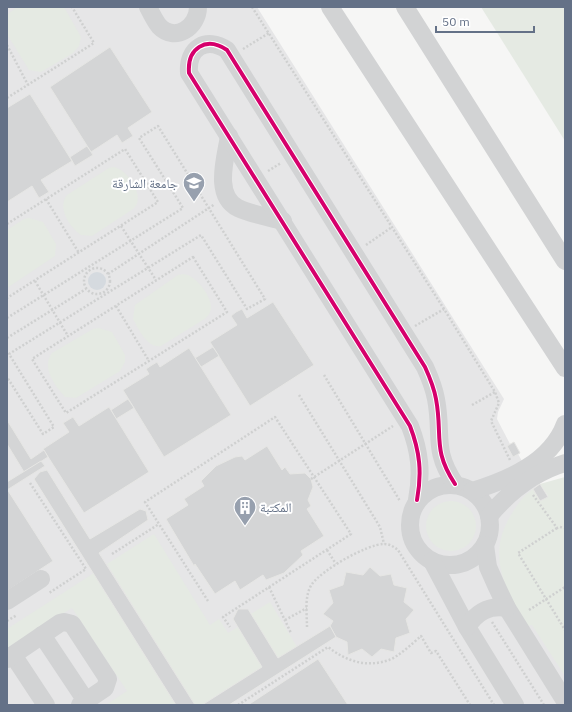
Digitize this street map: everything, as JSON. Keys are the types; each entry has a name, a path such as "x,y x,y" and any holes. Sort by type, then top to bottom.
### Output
{"street":[{"path":"148,7 160,26 169,32 177,33 186,30 194,23 198,14 198,7"},
{"path":"405,7 565,261"},
{"path":"334,11 565,368"},
{"path":"209,43 219,45 227,50 231,56 425,367 432,383 438,415 438,446 448,473 483,502 489,516 490,531 485,545 477,554 461,563 443,565 432,561 422,554 415,545 410,534 409,500 421,481 420,463 417,445 405,418 189,73 188,63 192,54 199,47 209,43"},
{"path":"229,136 223,180 226,197 239,208 282,221"},
{"path":"489,516 508,495 518,480 555,443 565,424"},
{"path":"555,443 565,459"},
{"path":"409,500 441,485 464,487 518,480 565,463"},
{"path":"485,545 492,577 507,608 565,701"},
{"path":"432,561 467,627 515,705"},
{"path":"14,606 44,587"},
{"path":"467,627 477,614 484,610 500,607 507,608"},
{"path":"42,635 83,703 105,688 108,679 72,624 64,622 60,623 42,635 10,657 46,705"}],"path":[{"path":"7,98 94,43 72,7"},
{"path":"252,7 495,392 499,403 491,421 518,480 557,528"},
{"path":"231,56 268,33"},
{"path":"7,45 28,85"},
{"path":"7,318 183,208 139,138 158,126 264,299 247,309 201,235 10,354 54,427 43,434 7,377"},
{"path":"7,224 125,149 158,202 7,298"},
{"path":"46,199 79,253"},
{"path":"108,274 212,206"},
{"path":"121,226 156,280"},
{"path":"354,254 392,228"},
{"path":"193,257 227,312 66,413 32,359 156,280 193,257"},
{"path":"96,268 105,271 108,274 110,283 106,291 98,294 89,292 86,289 83,280 88,271 96,268"},
{"path":"35,281 68,336"},
{"path":"7,338 86,289"},
{"path":"116,306 149,361"},
{"path":"404,332 444,309"},
{"path":"324,375 366,444 409,500"},
{"path":"472,405 495,392"},
{"path":"299,395 380,527 384,544"},
{"path":"208,601 144,502 275,417 313,478 351,534 223,617 230,627"},
{"path":"313,478 405,418"},
{"path":"30,482 86,569 44,587"},
{"path":"112,554 159,524"},
{"path":"565,528 560,526 518,553 565,630"},
{"path":"307,626 306,598 313,583 336,564 352,555 384,544 392,545 398,550 494,705"},
{"path":"327,550 336,564"},
{"path":"269,587 291,633"},
{"path":"529,610 565,587"},
{"path":"7,621 14,606"},
{"path":"285,620 307,608"},
{"path":"484,610 544,705"},
{"path":"238,705 328,647 341,657 354,662 368,664 390,660 421,636 431,653 436,651 468,705"}],"shaded area":[{"name":"جامعة الشارقة","path":"7,7 257,7 504,399 498,412 497,419 510,444 514,442 520,453 518,454 537,486 540,484 565,525 565,705 7,705"},
{"path":"17,7 64,7 81,37 79,46 73,53 41,72 29,70 7,34 7,15"},
{"path":"481,7 565,7 565,141"},
{"path":"113,167 124,172 134,184 137,191 137,204 133,209 92,236 81,235 72,227 66,216 63,205 64,200 67,195 109,168"},
{"path":"29,218 43,222 56,244 55,256 7,288 7,230 24,219"},
{"path":"97,272 103,275 106,281 103,287 97,290 91,287 88,281 91,275"},
{"path":"184,274 193,278 202,286 210,302 210,313 206,318 161,346 156,346 144,337 133,319 135,305 178,275"},
{"path":"99,328 112,332 125,355 125,362 120,371 76,398 65,397 51,376 48,364 49,358 52,353 93,329"},
{"path":"565,477 565,676 532,625 527,626 519,613 506,586 501,572 499,558 500,544 504,530 520,501 533,489 541,501 548,496 540,484"},
{"path":"451,501 461,503 469,508 474,516 476,526 474,536 469,544 461,549 451,551 441,549 433,544 428,536 426,526 428,516 433,508 441,503"},
{"path":"154,534 210,625 219,619 228,633 238,627 262,667 202,705 195,705 107,564"},
{"path":"94,573 176,705 106,705 127,691 72,608 7,648 7,629"},
{"path":"270,602 297,647 278,658 251,614"}],"building":[{"path":"110,47 152,112 128,128 133,136 122,143 117,135 91,152 50,87"},
{"path":"30,94 72,161 41,180 49,192 39,198 32,186 7,202 7,108"},
{"path":"87,146 93,155 75,166 70,157"},
{"path":"273,302 314,365 250,406 210,342 237,325 231,316 236,312 242,309 247,318"},
{"path":"213,347 219,356 201,367 195,358"},
{"path":"189,348 231,415 164,457 123,390 149,374 146,369 152,365 157,362 160,367"},
{"path":"128,399 134,408 116,419 111,410"},
{"path":"109,407 149,472 84,513 43,449 69,432 63,423 73,417 79,426"},
{"path":"7,420 31,459 44,450 48,457 24,472 7,444"},
{"path":"514,442 520,453 513,457 507,446"},
{"name":"المكتبة","path":"267,446 282,470 285,467 290,474 305,473 311,479 313,487 308,500 311,506 307,509 324,536 301,551 303,555 284,573 266,580 263,575 240,590 235,581 215,594 195,564 194,566 166,519 188,505 184,499 204,486 201,481 216,466 235,457 242,456 245,460"},
{"path":"41,461 45,466 7,490 7,482"},
{"path":"47,470 90,539 140,509 146,511 148,520 99,553 195,705 176,705 34,479 40,472"},
{"path":"540,484 548,497 540,501 533,489"},
{"path":"7,489 53,561 7,591"},
{"path":"370,567 380,576 391,574 394,585 407,588 404,602 414,610 406,619 410,633 396,638 394,652 381,649 372,657 362,649 348,655 347,642 336,637 330,626 333,621 323,614 333,603 329,590 343,585 346,572 363,575"},
{"path":"238,609 248,609 278,658 330,626 336,637 229,705 202,705 262,667 233,619"},
{"path":"318,659 348,705 248,705"}],"cycle path":[{"path":"417,500 420,472 418,454 410,426 189,73 191,57 199,47 212,44 227,50 425,367 432,383 436,399 443,461 455,484"}],"place":[{"name":"جامعة الشارقة","path":"194,202"},
{"name":"المكتبة","path":"245,526"}]}
